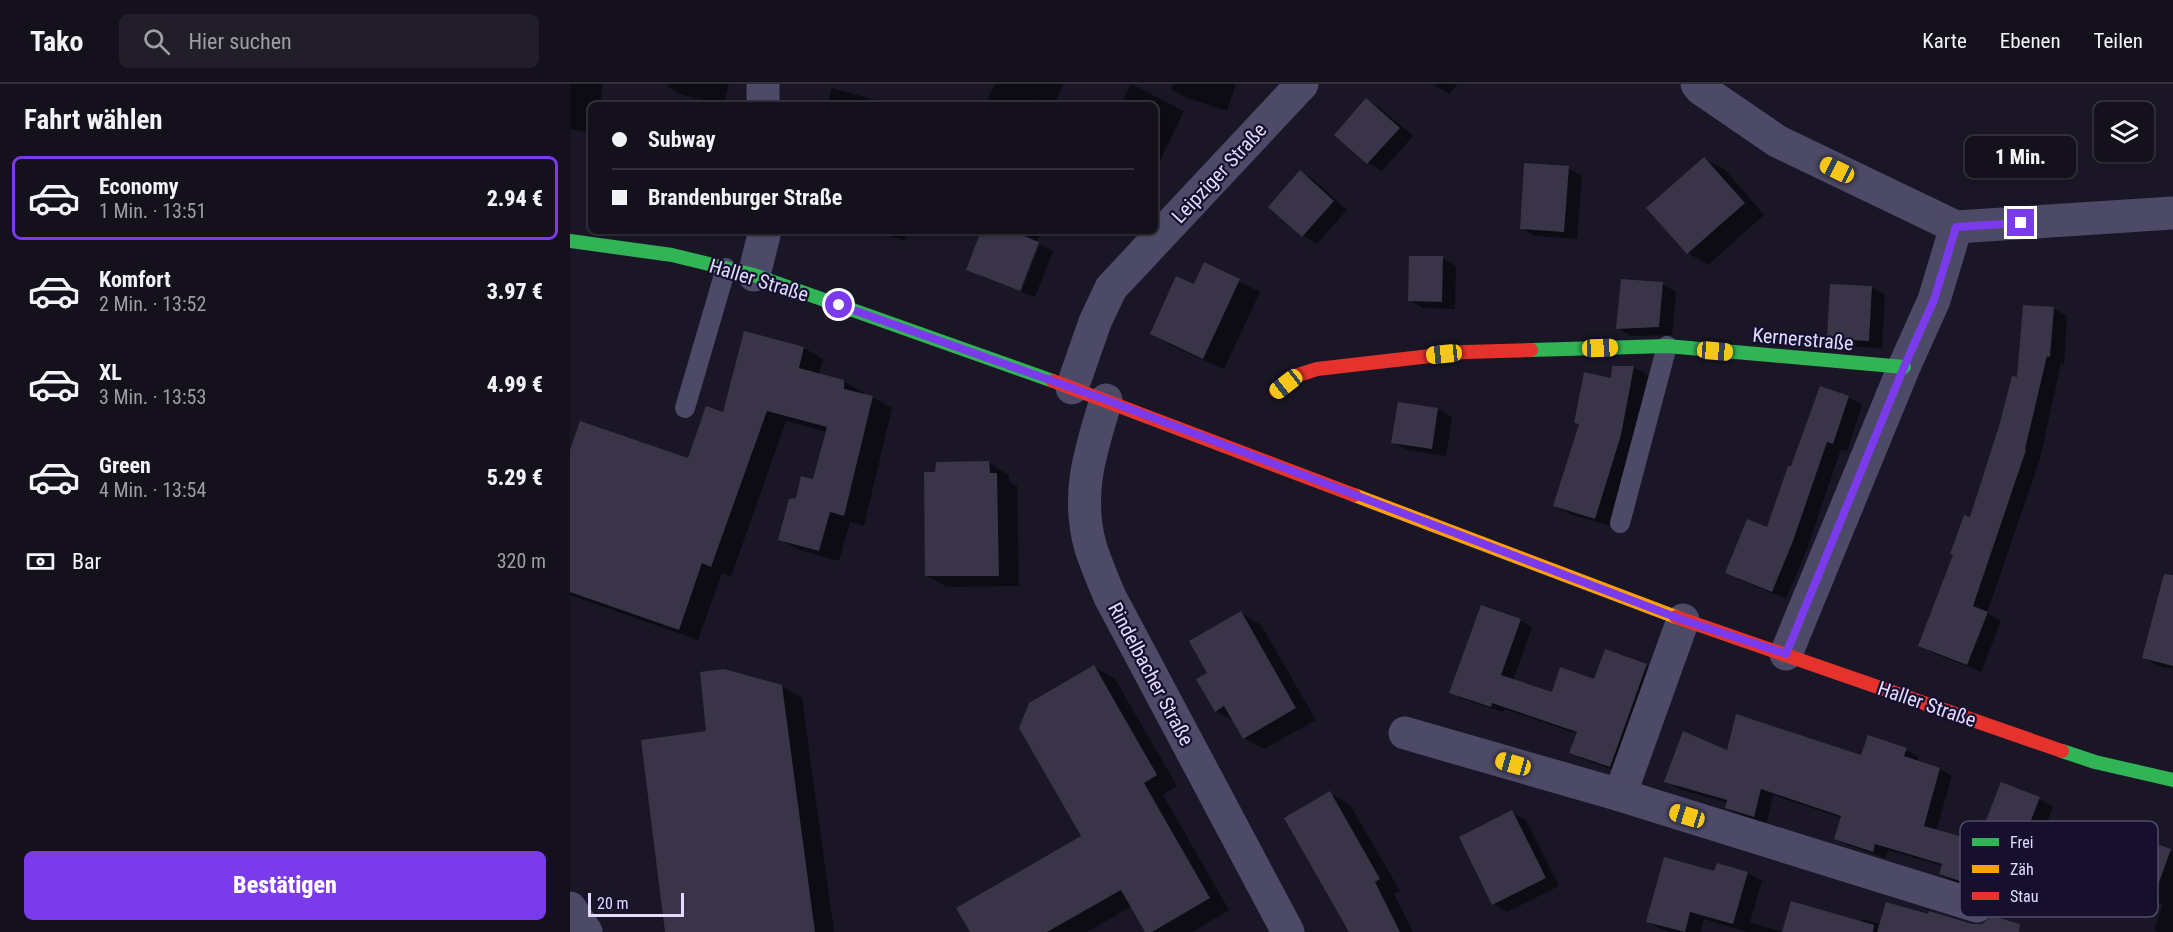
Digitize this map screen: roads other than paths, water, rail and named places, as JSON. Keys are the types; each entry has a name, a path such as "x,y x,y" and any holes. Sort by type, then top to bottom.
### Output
{"main road":[{"name":"Haller Straße","path":"570,241 672,255 740,272 1106,400 1683,620 2095,762 2173,780"},
{"name":"Kernerstraße","path":"1276,392 1295,376 1328,368 1465,352 1667,346 1904,367"}],"street":[{"path":"763,84 763,102"},
{"name":"Leipziger Straße","path":"1072,388 1095,321 1111,288 1302,84"},
{"path":"1697,84 1777,141 1956,227 2173,213"},
{"path":"1786,654 1904,367 1934,300 1956,227"},
{"path":"740,272 763,234"},
{"name":"Rindelbacher Straße","path":"1106,400 1084,484 1084,514 1090,545 1110,597 1288,932"},
{"path":"1620,795 1683,620"},
{"path":"1405,733 1620,795 1960,901"},
{"path":"570,908 586,932"}],"lane":[{"path":"685,408 740,272"},
{"path":"1620,523 1667,346"}]}
